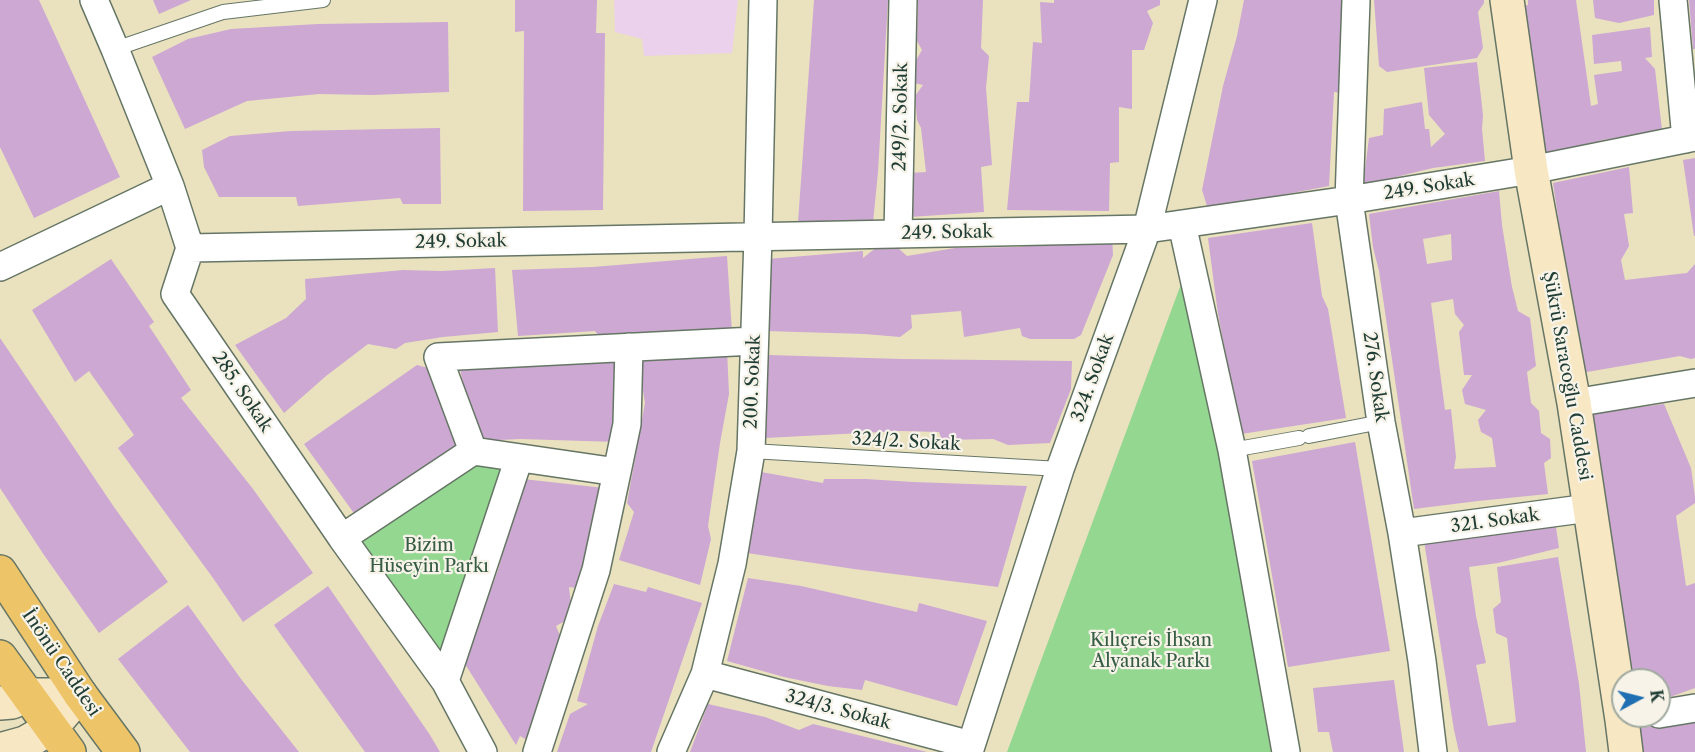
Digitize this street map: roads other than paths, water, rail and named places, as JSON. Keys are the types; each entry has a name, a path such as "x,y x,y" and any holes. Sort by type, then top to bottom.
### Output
{"main road":[{"name":"İnönü Caddesi","path":"0,572 80,694 123,752"},
{"path":"0,657 14,699 60,740"}],"street":[{"path":"94,0 170,186 190,248"},
{"name":"200. Sokak","path":"671,752 705,674 732,564 751,451 763,0"},
{"name":"249/2. Sokak","path":"898,234 903,0"},
{"name":"324. Sokak","path":"970,748 1060,469 1148,229 1203,0"},
{"name":"276. Sokak","path":"1356,0 1349,200 1381,422 1422,661 1433,752"},
{"name":"Şükrü Saracoğlu Caddesi","path":"1507,0 1531,171 1574,403 1589,508 1632,729"},
{"path":"1673,0 1691,138"},
{"name":"249. Sokak","path":"190,248 1148,229 1531,171 1691,138"},
{"path":"0,267 170,186"},
{"path":"1182,224 1232,450 1286,752"},
{"name":"285. Sokak","path":"190,248 175,294 342,538 445,681 483,752"},
{"path":"473,451 438,357 754,341"},
{"path":"537,752 597,570 627,424 629,347"},
{"path":"1574,403 1695,383"},
{"path":"342,538 473,451 616,472"},
{"path":"445,681 519,458"},
{"name":"321. Sokak","path":"1402,534 1589,508"},
{"name":"324/3. Sokak","path":"705,674 970,748"},
{"path":"0,750 26,743 60,740 80,694 14,699"},
{"path":"1671,712 1695,708"}],"lane":[{"path":"115,50 223,12 323,0"},
{"path":"1232,450 1381,422"},
{"name":"324/2. Sokak","path":"751,451 1060,469"}],"park label":[{"name":"Bizim Hüseyin Parkı","path":"429,556"},
{"name":"Kılıçreis İhsan Alyanak Parkı","path":"1151,651"}]}
